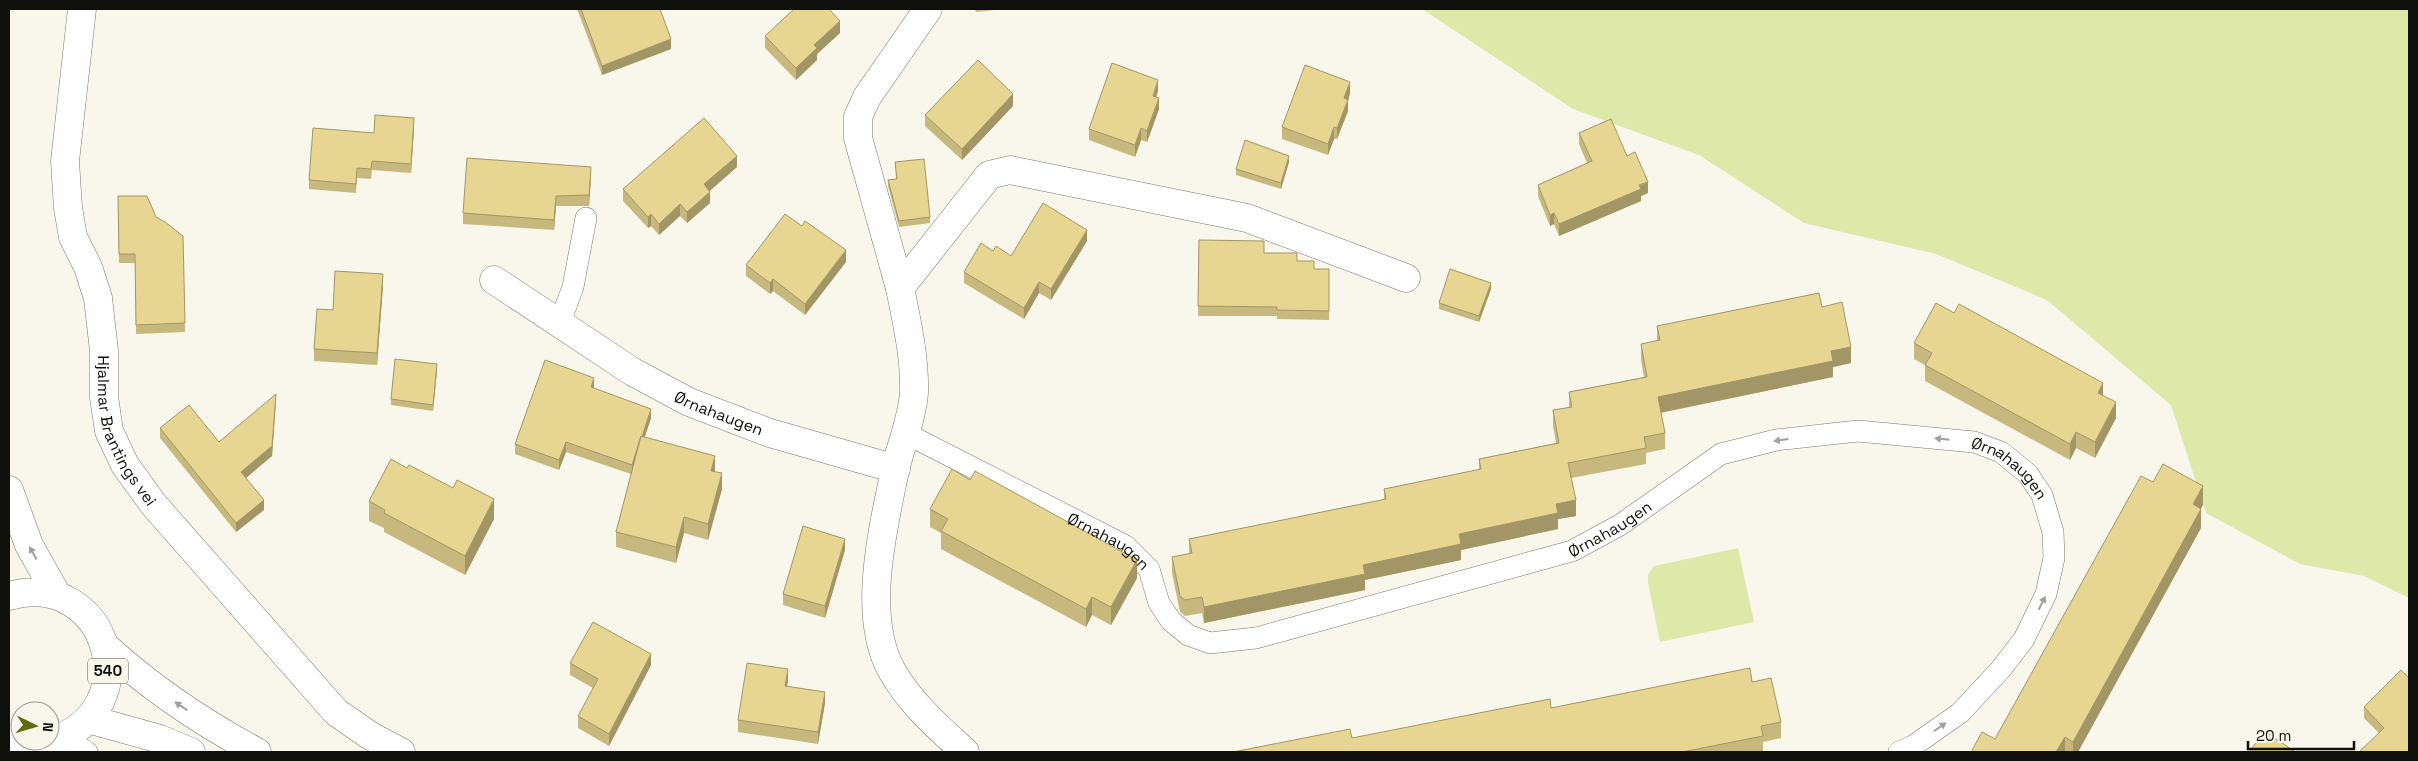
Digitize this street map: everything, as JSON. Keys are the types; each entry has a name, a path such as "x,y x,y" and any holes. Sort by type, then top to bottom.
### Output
{"street":[{"name":"Hjalmar Brantings vei","path":"82,9 65,161 68,208 73,237 88,267 98,298 104,351 104,397 109,431 125,465 154,505 336,712 369,735 401,752"},
{"path":"928,9 867,97 858,117 858,138 900,288 911,344 914,394 896,469 879,562 876,602 879,636 891,670 911,699 965,752"},
{"path":"900,288 989,176 1010,170 1247,218 1406,278"},
{"name":"Ørnahaugen","path":"494,280 633,372 689,402 770,433 896,469"},
{"path":"9,490 29,545 57,595"},
{"name":"540","path":"9,596 35,591 57,595 77,606 88,615 101,634 106,647 109,667 104,693 88,720 60,736"},
{"name":"540","path":"106,647 137,676 166,697 222,733 257,752"},
{"path":"88,720 160,739 191,752"}],"lane":[{"path":"560,322 573,287 586,218"},
{"name":"Ørnahaugen","path":"905,433 1126,546 1150,569 1159,603 1171,621 1188,635 1210,643 1256,638 1572,551 1620,525 1721,454 1776,440 1858,432 1974,442 2002,452 2028,474 2042,495 2053,532 2054,558 2046,594 2024,639 2001,669 1966,707 1913,746 1899,752"},
{"path":"60,742 87,752"}],"green space":[{"path":"1422,9 2409,9 2409,598 2364,576 2300,564 2206,513 2171,405 2047,300 1936,254 1804,223 1699,155 1573,109"},
{"path":"1738,548 1754,622 1660,642 1648,583 1648,575 1654,566"}],"building":[{"path":"581,9 660,9 671,39 602,66"},
{"path":"794,9 829,9 840,21 814,45 817,48 796,68 765,36"},
{"path":"978,60 1013,94 962,149 925,115"},
{"path":"1112,63 1158,80 1153,96 1159,98 1147,131 1141,128 1135,145 1089,129"},
{"path":"1305,65 1350,82 1344,98 1348,100 1337,128 1334,127 1328,144 1282,127"},
{"path":"375,115 414,118 411,164 372,161 371,169 357,168 356,184 309,180 313,128 374,133"},
{"path":"704,118 737,156 704,184 710,192 687,212 680,204 659,224 651,214 648,217 623,189"},
{"path":"1611,119 1627,156 1635,152 1648,182 1639,185 1641,189 1559,224 1554,213 1550,215 1538,185 1592,161 1579,133"},
{"path":"1245,140 1289,156 1281,183 1236,169"},
{"path":"467,158 591,167 589,195 556,196 554,220 463,213"},
{"path":"924,159 930,217 899,221 888,180 897,179 895,162"},
{"path":"118,196 147,196 156,217 183,236 185,323 136,325 135,254 119,254"},
{"path":"1043,203 1087,230 1051,289 1039,282 1024,308 964,272 981,243 993,251 996,246 1011,256"},
{"path":"785,214 802,226 805,221 846,250 805,304 773,279 770,283 746,265"},
{"path":"1199,240 1264,241 1264,253 1297,253 1297,261 1314,261 1314,269 1329,269 1329,311 1277,310 1277,307 1198,306"},
{"path":"1450,269 1491,283 1479,316 1439,303"},
{"path":"335,271 383,274 377,353 314,349 317,309 333,310"},
{"path":"1819,293 1822,307 1842,302 1851,347 1831,351 1833,361 1658,397 1665,433 1644,437 1646,448 1568,463 1576,500 1556,504 1558,513 1459,534 1461,544 1363,565 1365,574 1204,607 1202,597 1185,600 1180,596 1172,557 1192,553 1189,539 1386,499 1384,489 1481,469 1479,459 1559,443 1553,410 1572,407 1569,392 1647,377 1641,344 1660,340 1657,326"},
{"path":"1936,303 1954,313 1959,304 2103,383 2098,393 2116,402 2095,442 2076,432 2070,444 1925,365 1932,353 1914,343"},
{"path":"395,359 437,364 433,405 391,399"},
{"path":"545,360 594,378 591,387 651,409 632,465 566,442 559,460 515,444"},
{"path":"276,394 272,446 241,472 264,500 236,523 160,428 189,405 219,442"},
{"path":"641,436 715,456 711,471 722,473 708,524 684,517 676,547 616,532"},
{"path":"391,459 407,468 409,465 453,488 457,480 494,499 465,556 384,513 385,510 369,501"},
{"path":"2163,464 2203,486 2193,504 2201,509 2073,742 2065,737 2056,752 1971,752 1982,732 1995,739 2141,476 2153,482"},
{"path":"952,469 970,480 975,471 1137,560 1111,607 1092,597 1086,609 941,531 948,519 930,509"},
{"path":"803,526 845,539 825,606 783,594"},
{"path":"593,622 651,654 609,734 578,716 598,679 570,663"},
{"path":"747,663 788,669 785,686 825,692 818,732 738,720"},
{"path":"1750,668 1752,682 1771,678 1781,722 1761,726 1763,736 1682,752 1233,752 1350,729 1352,738 1550,699 1551,708"},
{"path":"2401,670 2409,678 2409,752 2359,752 2384,728 2364,707"},
{"path":"2265,731 2295,752 2249,752"}]}
